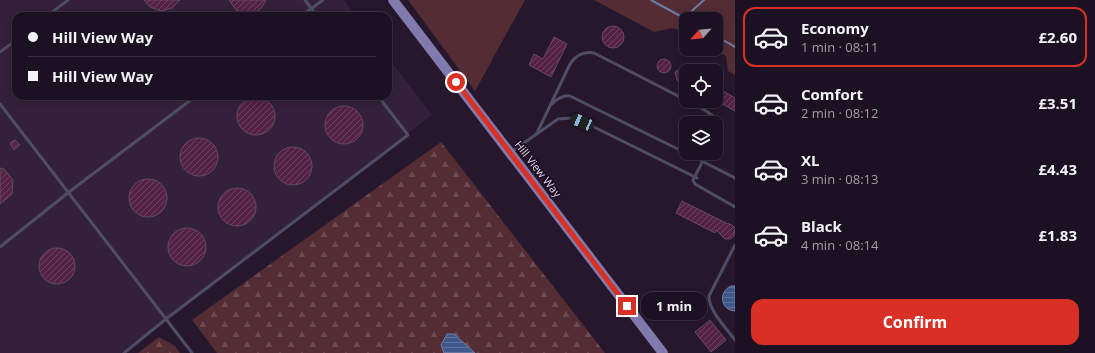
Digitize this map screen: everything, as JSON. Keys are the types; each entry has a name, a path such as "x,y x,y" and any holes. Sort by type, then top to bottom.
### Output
{"main road":[{"name":"Hill View Way","path":"394,0 663,353"}],"lane":[{"path":"52,12 68,0"},
{"path":"305,0 314,12"},
{"path":"306,12 323,0"},
{"path":"0,52 12,43"},
{"path":"536,135 574,58 584,52 594,53 679,97"},
{"path":"550,105 566,95 570,96 679,150"},
{"path":"0,247 69,192 191,100"},
{"path":"124,353 166,319 408,135 381,100"},
{"path":"0,104 192,353"},
{"path":"700,108 713,116"},
{"path":"510,153 558,119 573,118 592,126 695,178"},
{"path":"735,178 703,161 693,180 695,184 735,207"},
{"path":"735,245 709,296 712,310 735,340"}],"shaded area":[{"path":"0,0 344,0 353,12 12,12 12,100 392,100 392,62 432,115 121,353 0,353"}],"green space":[{"path":"408,0 525,0 475,91"},
{"path":"594,0 735,0 735,75 728,71 726,56 723,54 723,12 679,12 679,30 674,28 654,32"},
{"path":"441,142 605,353 217,353 192,320"},
{"path":"159,337 175,346 180,353 138,353"}],"water":[{"path":"731,286 735,286 735,311 726,308 722,300 724,292"},
{"path":"447,334 454,334 475,353 444,353 441,345"}],"building":[{"path":"144,0 180,0 172,8 161,11 150,7"},
{"path":"229,0 266,0 258,11 242,12 236,10"},
{"path":"613,26 621,29 624,37 621,45 613,48 605,45 602,37 605,29"},
{"path":"554,37 567,44 551,77 529,65 534,54 543,59"},
{"path":"661,59 667,59 671,63 671,69 667,73 661,73 657,69 657,63"},
{"path":"679,70 679,82 677,80 675,72"},
{"path":"723,91 735,98 735,111 723,104"},
{"path":"248,100 264,100 269,103 274,112 274,120 269,129 256,135 243,129 237,116 239,109 243,103"},
{"path":"344,106 357,112 363,125 357,138 344,144 331,138 325,125 331,112"},
{"path":"199,138 212,144 218,157 212,170 199,176 186,170 180,157 186,144"},
{"path":"15,140 20,145 14,150 10,143"},
{"path":"293,147 306,153 312,166 306,179 293,185 280,179 274,166 280,153"},
{"path":"0,168 4,169 13,180 12,194 0,204"},
{"path":"148,179 161,185 167,198 161,211 148,217 135,211 129,198 135,185"},
{"path":"237,188 250,194 256,207 250,220 237,226 224,220 218,207 224,194"},
{"path":"682,201 732,225 735,228 734,236 730,239 725,239 716,230 715,233 676,213"},
{"path":"187,228 200,234 206,247 200,260 187,266 174,260 168,247 174,234"},
{"path":"57,248 70,253 75,266 70,279 57,284 44,279 39,266 44,253"},
{"path":"710,320 726,340 711,352 695,332"}],"waterway":[{"path":"651,0 679,15"},
{"path":"691,12 704,0"},
{"path":"723,40 735,47"}],"route":[{"path":"456,82 627,306"}]}
